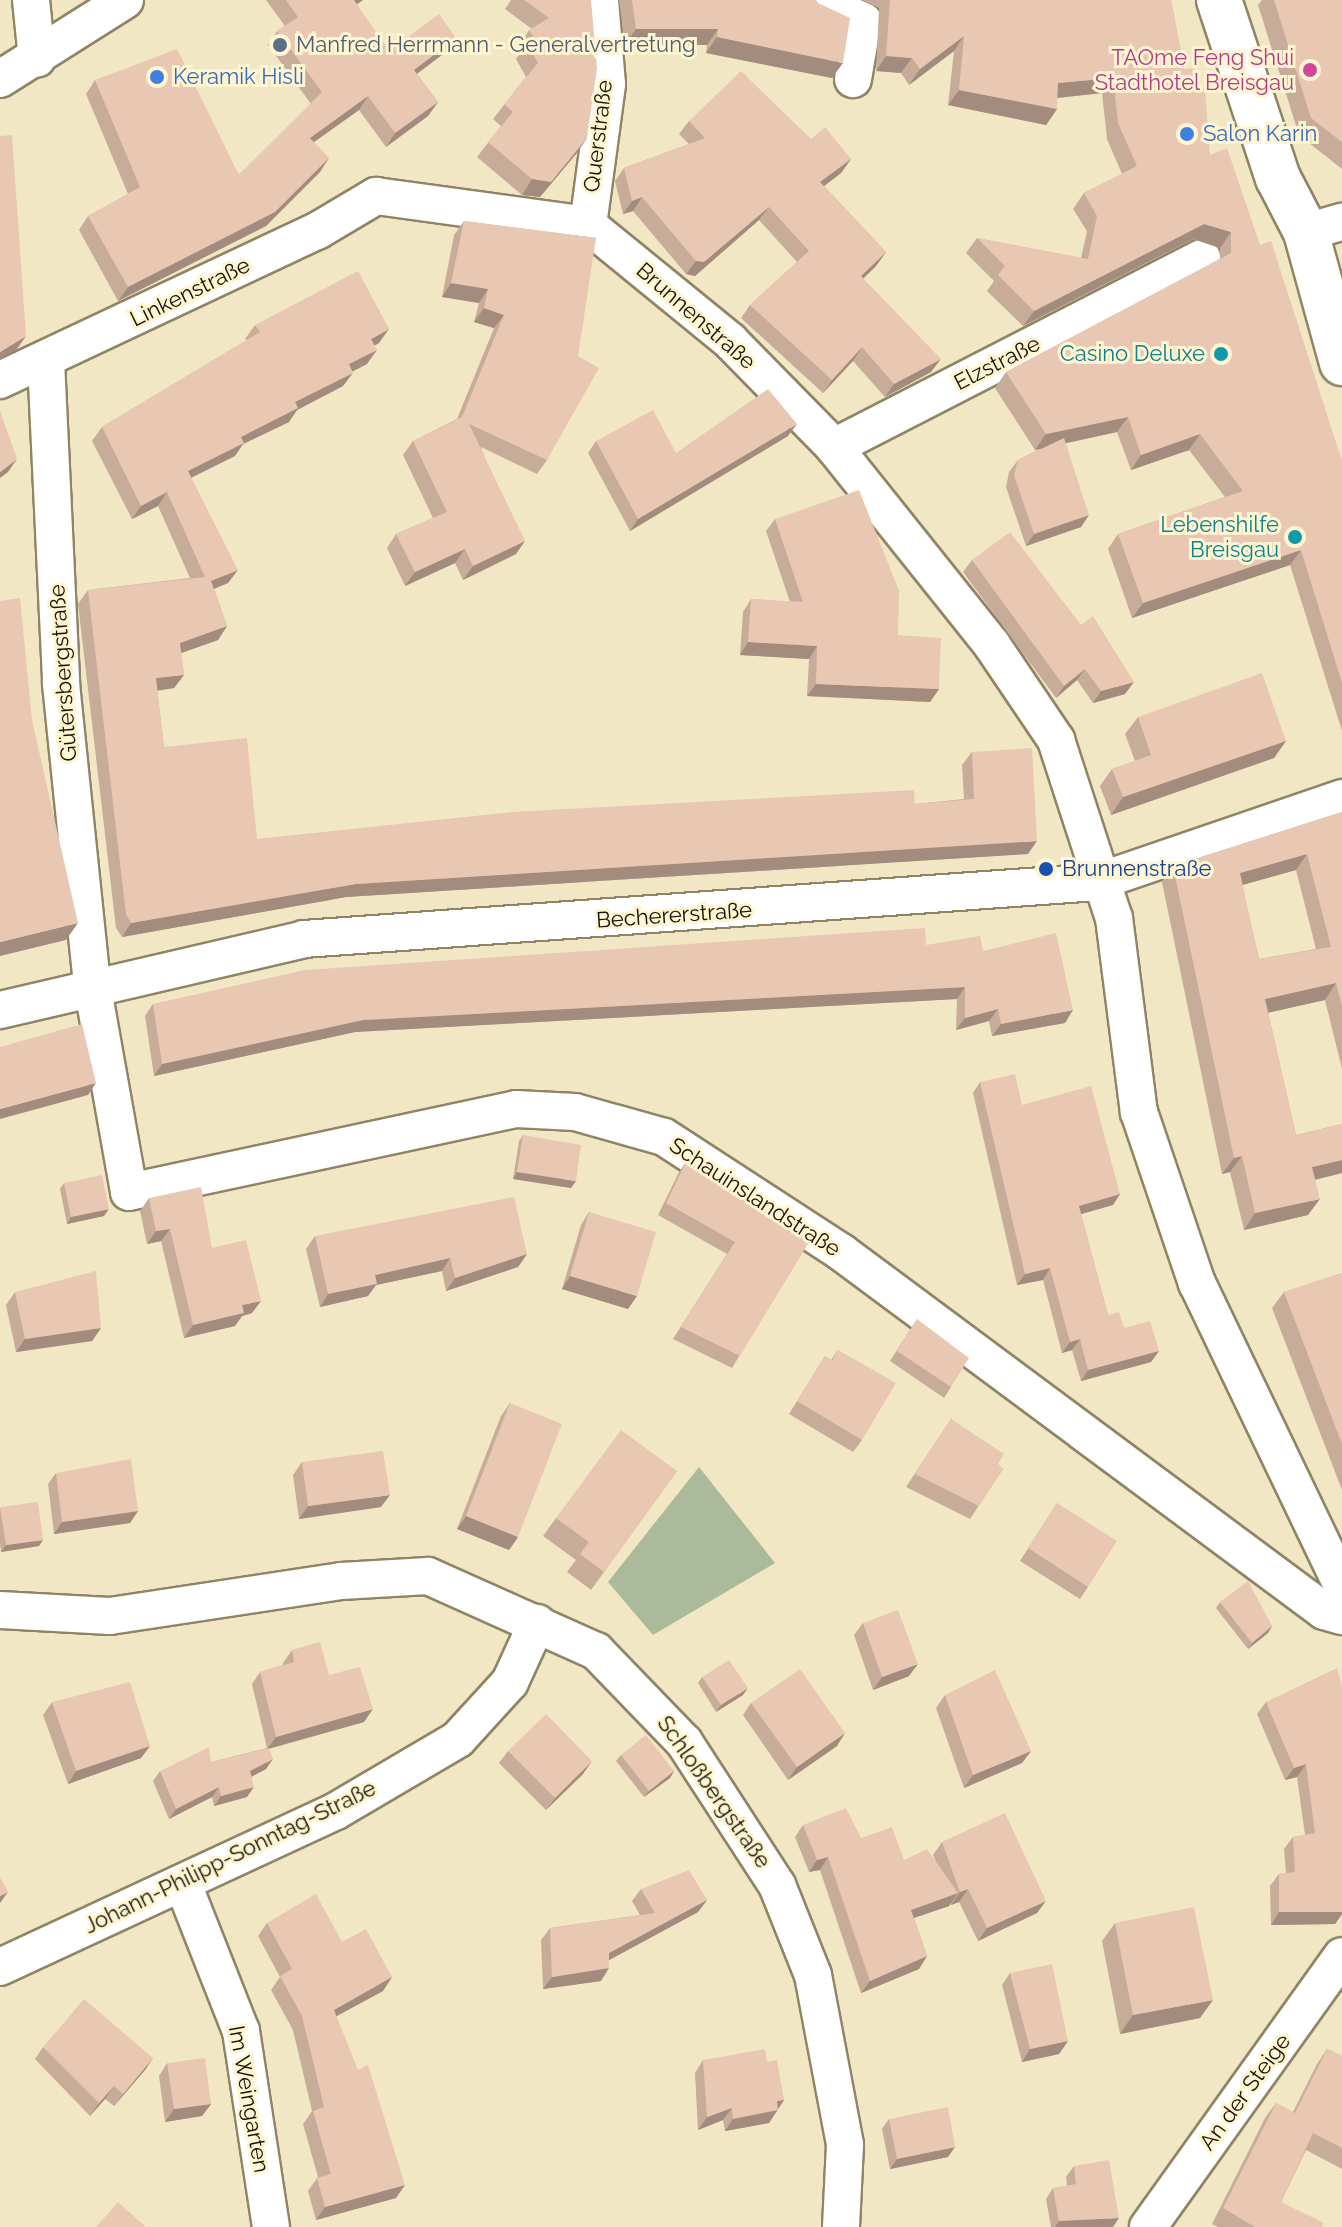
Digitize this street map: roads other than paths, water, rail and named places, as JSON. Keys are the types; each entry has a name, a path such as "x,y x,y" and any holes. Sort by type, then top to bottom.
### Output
{"street":[{"path":"31,0 37,59"},
{"path":"0,79 37,59 125,0"},
{"name":"Querstraße","path":"588,225 607,84 600,0"},
{"path":"817,0 863,21 853,79"},
{"path":"1219,0 1278,178 1324,227 1342,363"},
{"name":"Linkenstraße","path":"0,380 46,361 376,196 588,225"},
{"name":"Brunnenstraße","path":"588,225 730,341 834,447 992,645 1056,740 1097,882 1114,918 1139,1112 1197,1283 1342,1586"},
{"name":"Elzstraße","path":"834,447 1202,258"},
{"name":"Gütersbergstraße","path":"46,361 61,684 92,984"},
{"name":"Bechererstraße","path":"0,1010 92,984 304,939 1097,882 1342,798"},
{"name":"Schauinslandstraße","path":"92,984 129,1192 516,1109 575,1112 664,1137 841,1252 1324,1611 1342,1616"},
{"name":"Schloßbergstraße","path":"0,1610 110,1616 341,1581 428,1576 596,1651 638,1687 684,1742 777,1885 813,1975 845,2145 841,2227"},
{"name":"Johann-Philipp-Sonntag-Straße","path":"0,1967 336,1811 458,1739 510,1682 537,1623"},
{"name":"Im Weingarten","path":"183,1884 241,2031 271,2227"},
{"name":"An der Steige","path":"1148,2227 1342,1956"}],"place":[{"name":"Manfred Herrmann - Generalvertretung","path":"280,45"},
{"name":"TAOme Feng Shui Stadthotel Breisgau","path":"1310,70"},
{"name":"Keramik Hisli","path":"157,77"},
{"name":"Salon Karin","path":"1187,134"},
{"name":"Casino Deluxe","path":"1221,354"},
{"name":"Lebenshilfe Breisgau","path":"1295,537"},
{"name":"Brunnenstraße","path":"1046,869"}]}
